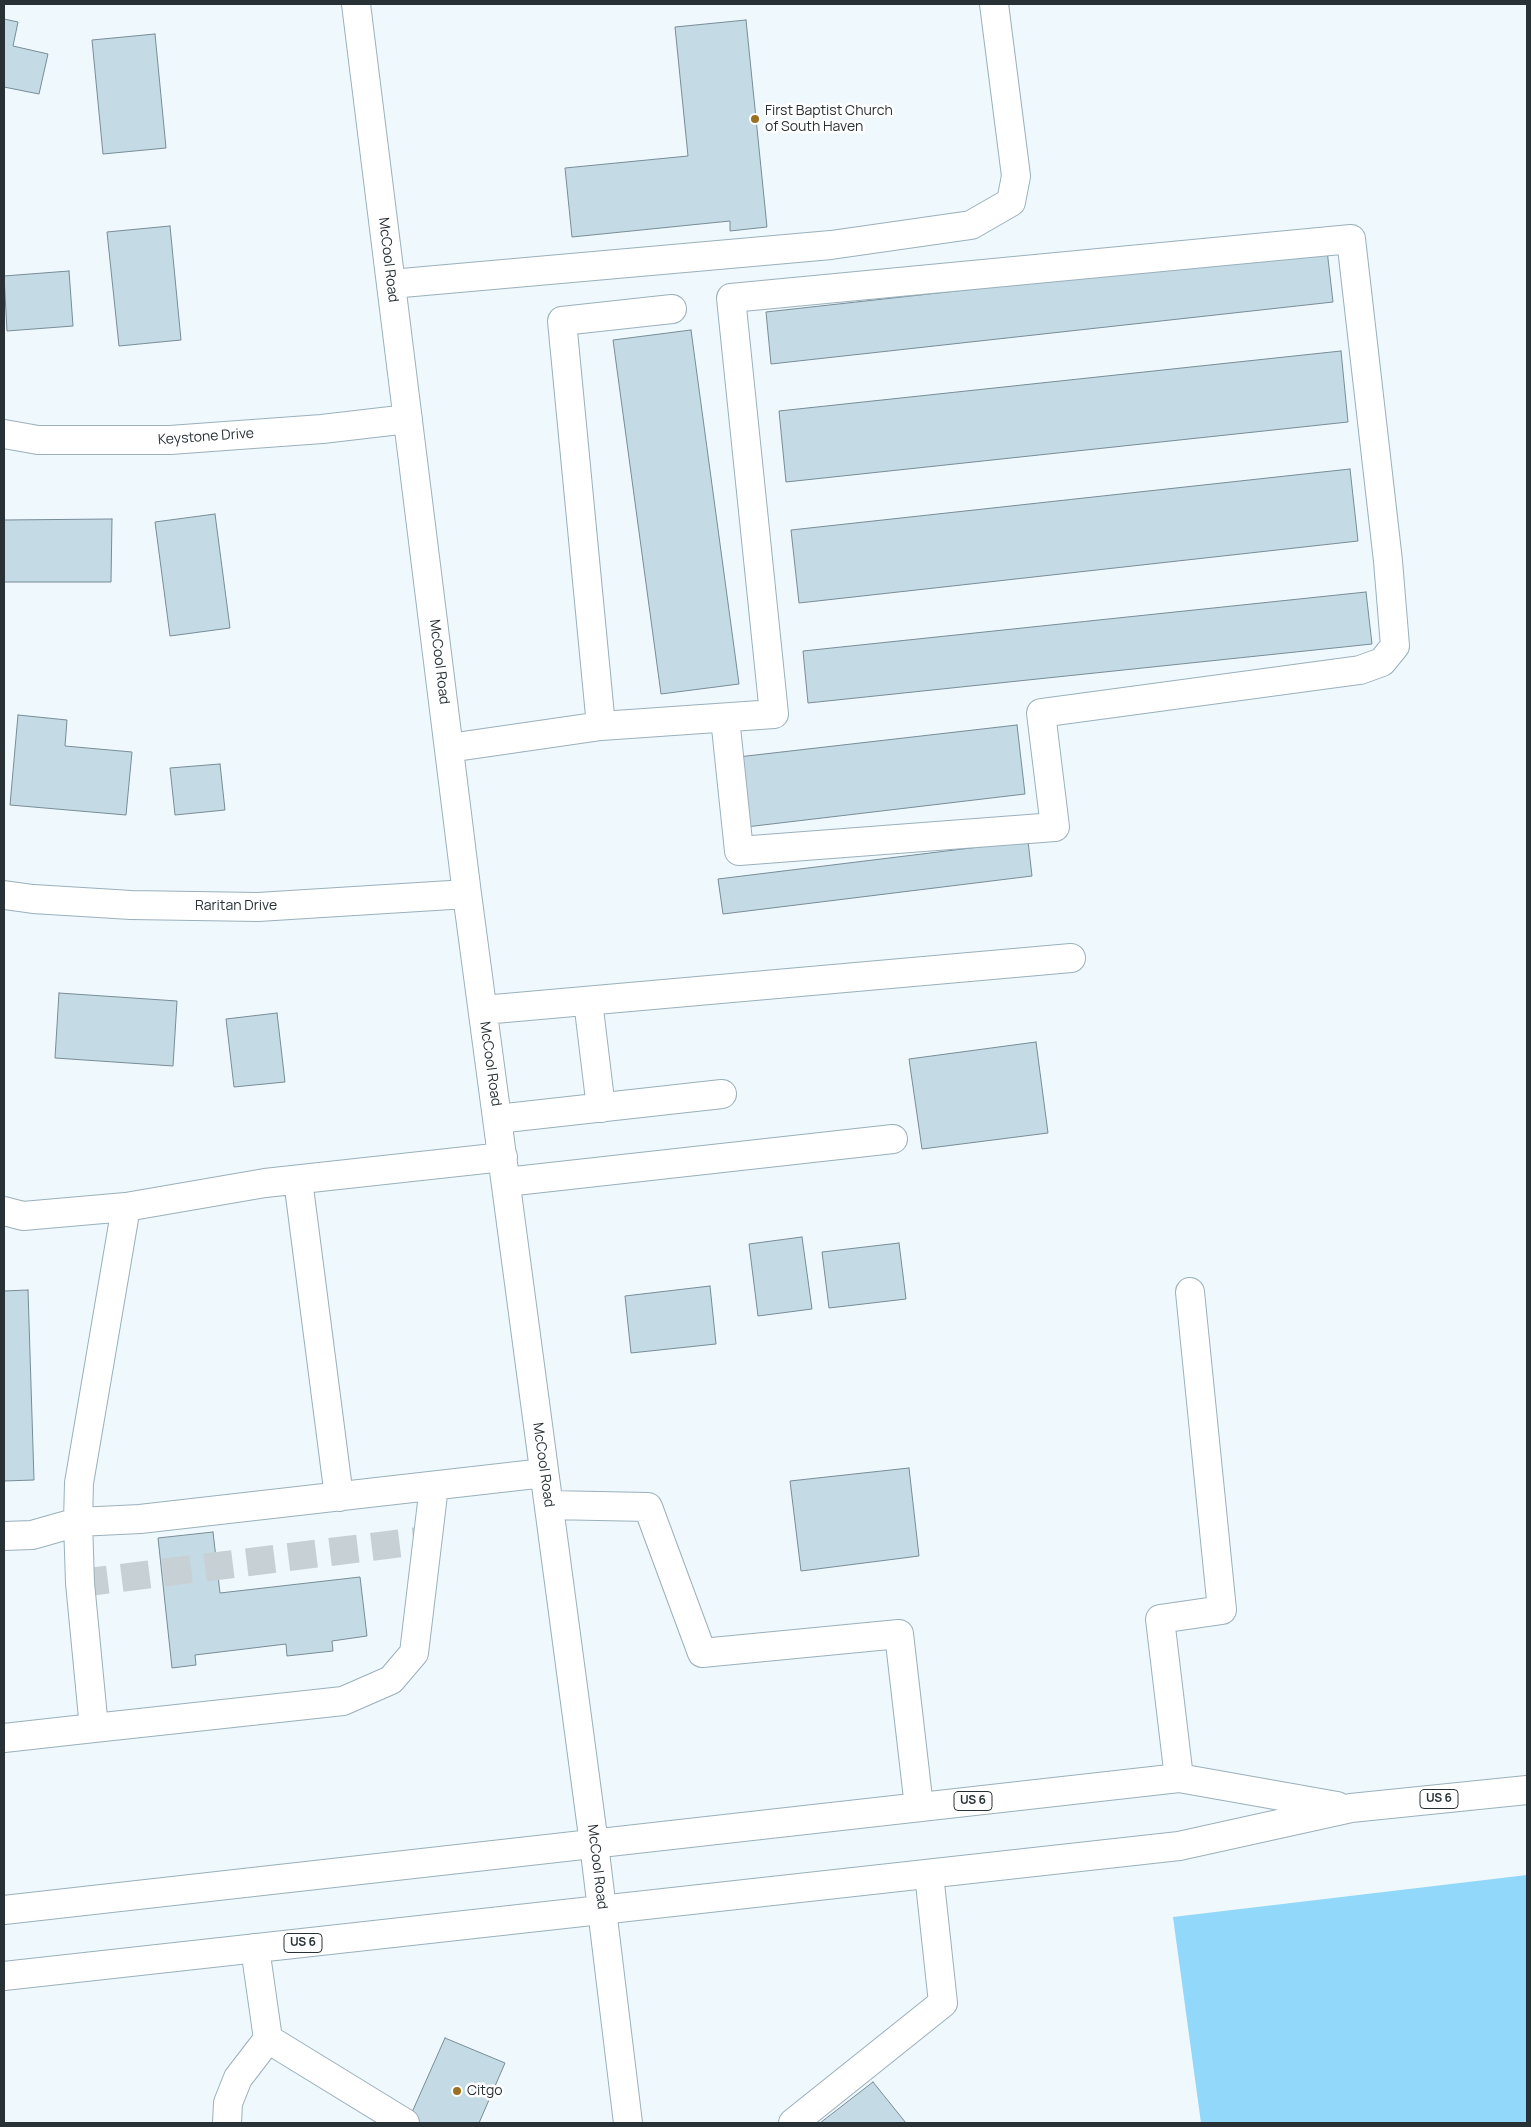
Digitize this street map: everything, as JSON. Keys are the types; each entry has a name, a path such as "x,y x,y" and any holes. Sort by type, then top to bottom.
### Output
{"street":[{"name":"McCool Road","path":"356,4 467,894 594,1844 628,2123"},
{"path":"392,284 831,245 971,225 1011,202 1016,176 994,4"},
{"path":"449,748 601,726 774,714 731,298 1351,239 1394,627 1395,646 1382,662 1360,670 1041,713 1055,827 739,851 725,718"},
{"path":"601,726 562,321 672,309"},
{"name":"Keystone Drive","path":"4,434 38,440 170,440 322,429 408,419"},
{"name":"Raritan Drive","path":"4,895 33,899 131,905 258,907 467,894"},
{"path":"483,1010 1070,958"},
{"path":"588,1001 601,1108"},
{"path":"498,1119 722,1094"},
{"path":"4,1211 23,1216 126,1207 265,1183 298,1180 504,1170 893,1139"},
{"path":"298,1180 339,1497"},
{"path":"94,1728 80,1583 79,1483 126,1207"},
{"path":"1179,1778 1160,1619 1222,1610 1190,1292"},
{"path":"4,1536 32,1535 78,1522 140,1519 544,1473"},
{"path":"4,1738 343,1701 391,1680 414,1653 434,1486"},
{"path":"549,1505 648,1507 702,1653 899,1634 919,1807"},
{"name":"US 6","path":"4,1910 1179,1778 1351,1808"},
{"name":"US 6","path":"4,1976 1179,1846 1351,1808 1527,1790"},
{"path":"793,2123 943,2002 929,1874"},
{"path":"227,2123 228,2103 238,2078 268,2040 255,1948"},
{"path":"268,2040 405,2123"}],"shaded area":[{"path":"1527,1875 1527,2123 1201,2123 1173,1917"}],"building":[{"path":"4,19 18,22 13,46 48,54 39,94 4,87"},
{"name":"First Baptist Church of South Haven","path":"746,20 767,227 730,231 730,221 572,237 565,168 688,156 675,27"},
{"path":"155,34 166,148 103,154 92,40"},
{"path":"170,226 181,340 119,346 107,232"},
{"path":"1327,250 1333,302 771,364 766,312"},
{"path":"69,271 73,326 7,331 4,276"},
{"path":"691,330 739,684 661,694 613,340"},
{"path":"1341,351 1348,422 786,482 779,411"},
{"path":"1350,469 1358,541 799,603 791,530"},
{"path":"215,514 230,628 170,636 155,522"},
{"path":"112,519 111,582 4,582 4,520"},
{"path":"1366,592 1372,644 808,703 803,651"},
{"path":"18,715 67,720 65,746 132,752 126,815 10,805"},
{"path":"1017,725 1025,794 746,827 738,757"},
{"path":"220,764 225,810 175,815 170,768"},
{"path":"1028,841 1032,876 723,914 718,879"},
{"path":"59,993 177,1001 173,1066 55,1058"},
{"path":"277,1013 285,1082 234,1087 226,1019"},
{"path":"1036,1042 1048,1133 922,1149 909,1059"},
{"path":"802,1237 812,1309 758,1316 749,1244"},
{"path":"899,1243 906,1299 829,1308 822,1252"},
{"path":"710,1286 716,1344 631,1353 625,1296"},
{"path":"28,1290 34,1480 4,1481 4,1291"},
{"path":"909,1468 919,1556 801,1571 790,1481"},
{"path":"213,1532 220,1593 360,1577 367,1636 332,1641 333,1651 287,1656 286,1644 195,1655 196,1665 172,1668 158,1538"},
{"name":"Citgo","path":"445,2038 505,2063 479,2123 418,2123 409,2119"},
{"path":"873,2082 906,2123 820,2123"}],"tunnel":[{"path":"80,1583 427,1540"}],"place":[{"name":"First Baptist Church of South Haven","path":"755,119"},
{"name":"Citgo","path":"457,2091"}]}
